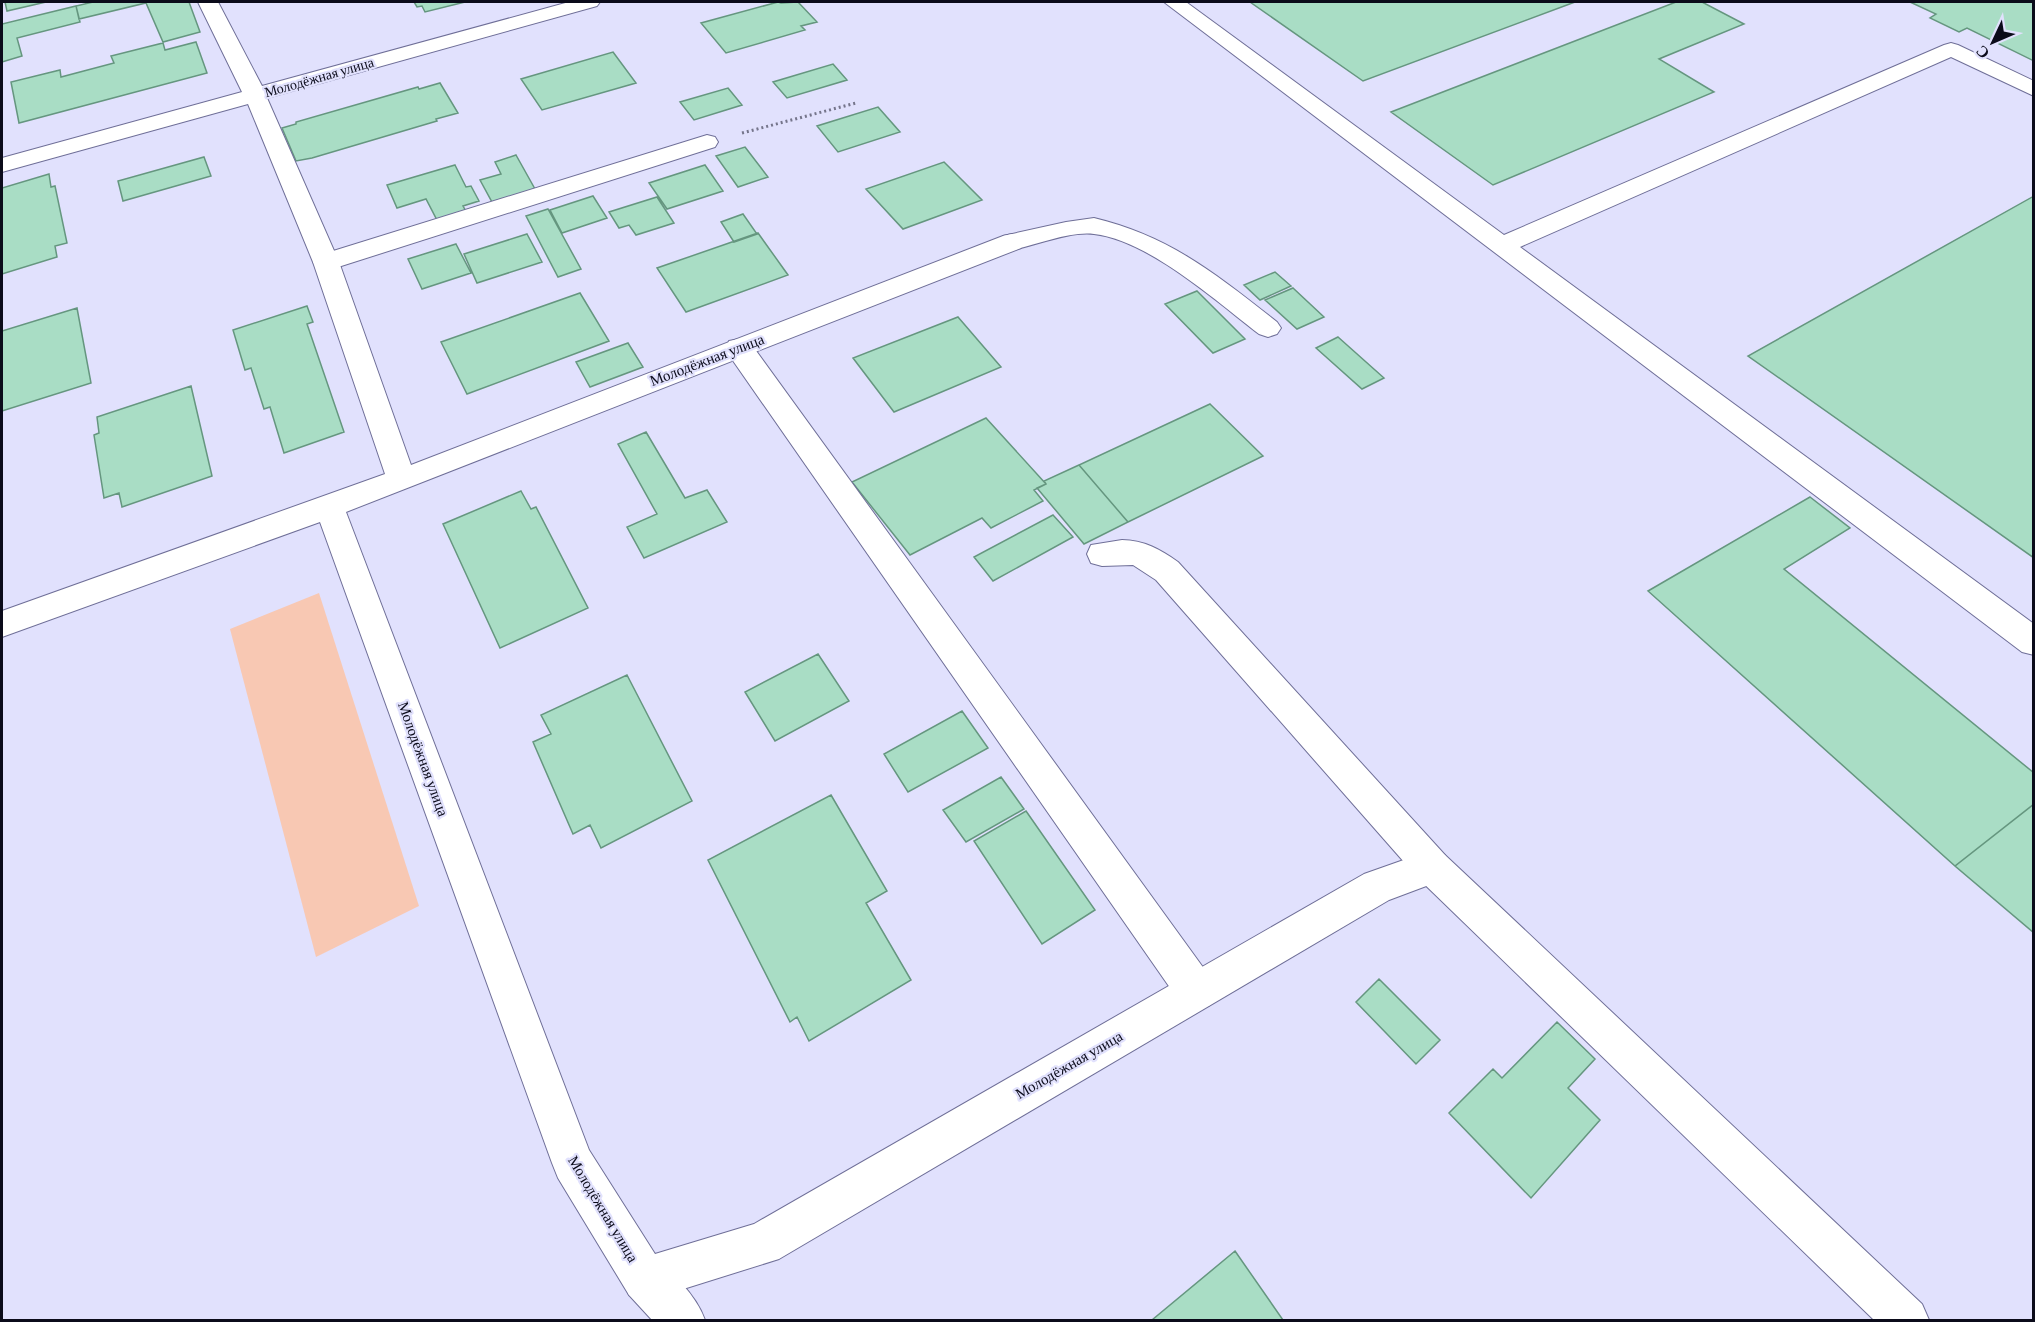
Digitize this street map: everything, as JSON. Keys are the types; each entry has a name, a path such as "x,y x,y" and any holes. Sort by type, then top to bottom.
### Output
{"street":[{"name":"Молодёжная улица","path":"208,2 255,95 326,262 402,480"},
{"name":"Молодёжная улица","path":"2,165 255,95 552,6 590,2"},
{"path":"1174,2 2034,642"},
{"path":"1503,245 1951,49 2034,90"},
{"path":"326,262 706,142"},
{"name":"Молодёжная улица","path":"2,624 402,480 1012,242 1092,226 1137,238 1196,273 1268,328"},
{"path":"739,348 1196,991"},
{"name":"Молодёжная улица","path":"329,506 573,1163 645,1279 763,1243 1377,887 1431,867"},
{"path":"1102,554 1129,550 1149,558 1167,571 1431,867 1906,1320"},
{"path":"645,1279 682,1320"}],"path":[{"path":"706,142 856,103"}],"shaded area":[{"path":"319,593 419,906 316,957 230,629"}],"building":[{"path":"5,2 46,2 7,11"},
{"path":"93,2 189,2 200,32 163,42 146,3 79,19 76,6"},
{"path":"414,2 465,2 425,12 422,6 417,7"},
{"path":"778,2 798,2 817,22 801,26 805,30 726,53 701,23"},
{"path":"1250,2 1575,2 1363,81"},
{"path":"1676,2 1702,2 1744,24 1659,59 1714,92 1493,185 1391,112"},
{"path":"1910,2 2034,2 2034,61 1967,28 1959,32 1930,18 1936,14"},
{"path":"76,6 80,22 17,38 22,56 2,62 2,24"},
{"path":"196,42 207,73 19,123 11,82 60,70 61,77 114,63 111,56 163,43 165,50"},
{"path":"613,52 636,83 542,110 521,79"},
{"path":"833,64 847,80 787,98 773,82"},
{"path":"440,83 458,113 312,158 296,161 282,128 418,87 419,89"},
{"path":"728,88 742,105 694,120 680,102"},
{"path":"878,107 900,132 838,152 817,126"},
{"path":"745,147 768,177 738,187 716,156"},
{"path":"516,155 535,189 492,202 480,180 501,174 495,162"},
{"path":"204,157 211,176 123,201 118,181"},
{"path":"944,162 982,200 903,229 866,189"},
{"path":"455,165 466,187 471,186 479,201 463,206 467,213 438,222 426,199 397,208 387,185"},
{"path":"705,165 723,191 667,209 649,183"},
{"path":"49,174 51,187 55,186 67,243 55,246 57,257 2,274 2,188"},
{"path":"593,196 607,218 562,233 550,210"},
{"path":"2034,196 2034,558 1748,356"},
{"path":"657,197 674,223 636,235 629,225 619,228 609,212"},
{"path":"548,209 581,269 558,277 526,216"},
{"path":"743,214 757,234 734,242 721,222"},
{"path":"758,233 788,275 686,312 657,268"},
{"path":"527,234 542,262 477,283 464,254"},
{"path":"456,244 471,273 422,289 408,259"},
{"path":"1275,272 1291,286 1260,300 1244,285"},
{"path":"1293,288 1324,317 1297,329 1265,300"},
{"path":"1197,291 1245,339 1213,353 1165,304"},
{"path":"580,293 609,341 467,394 441,342"},
{"path":"307,306 313,322 307,324 344,432 284,453 270,407 264,409 251,368 245,370 233,330"},
{"path":"77,308 91,383 2,411 2,331"},
{"path":"958,317 1001,367 894,412 853,358"},
{"path":"1338,337 1384,378 1362,389 1316,348"},
{"path":"628,343 643,367 590,387 576,362"},
{"path":"191,386 212,476 122,507 119,493 104,498 94,435 99,433 97,417"},
{"path":"1210,404 1263,456 1128,522 1079,465"},
{"path":"986,418 1046,484 1034,490 1043,501 991,528 982,518 910,555 852,482"},
{"path":"646,432 685,498 707,490 727,522 644,558 627,527 657,514 618,444"},
{"path":"1079,465 1128,522 1084,544 1037,488 1046,484 1044,481"},
{"path":"521,491 531,509 536,507 588,608 500,648 443,524"},
{"path":"1810,497 1850,528 1784,569 2034,773 2034,804 1955,866 1648,591"},
{"path":"1053,515 1073,537 993,581 974,557"},
{"path":"818,654 849,701 775,741 745,692"},
{"path":"627,675 692,801 601,848 590,825 573,834 533,742 551,734 541,715"},
{"path":"962,711 988,748 908,792 884,754"},
{"path":"1001,777 1024,809 966,842 943,810"},
{"path":"831,795 887,891 866,903 911,980 809,1041 797,1017 790,1022 708,860"},
{"path":"2034,804 2034,933 1955,866"},
{"path":"1026,811 1095,910 1042,944 974,841"},
{"path":"1379,979 1440,1040 1416,1064 1356,1002"},
{"path":"1557,1022 1595,1059 1568,1088 1600,1120 1531,1198 1449,1113 1493,1069 1502,1078"},
{"path":"1235,1251 1283,1320 1152,1320"}]}
